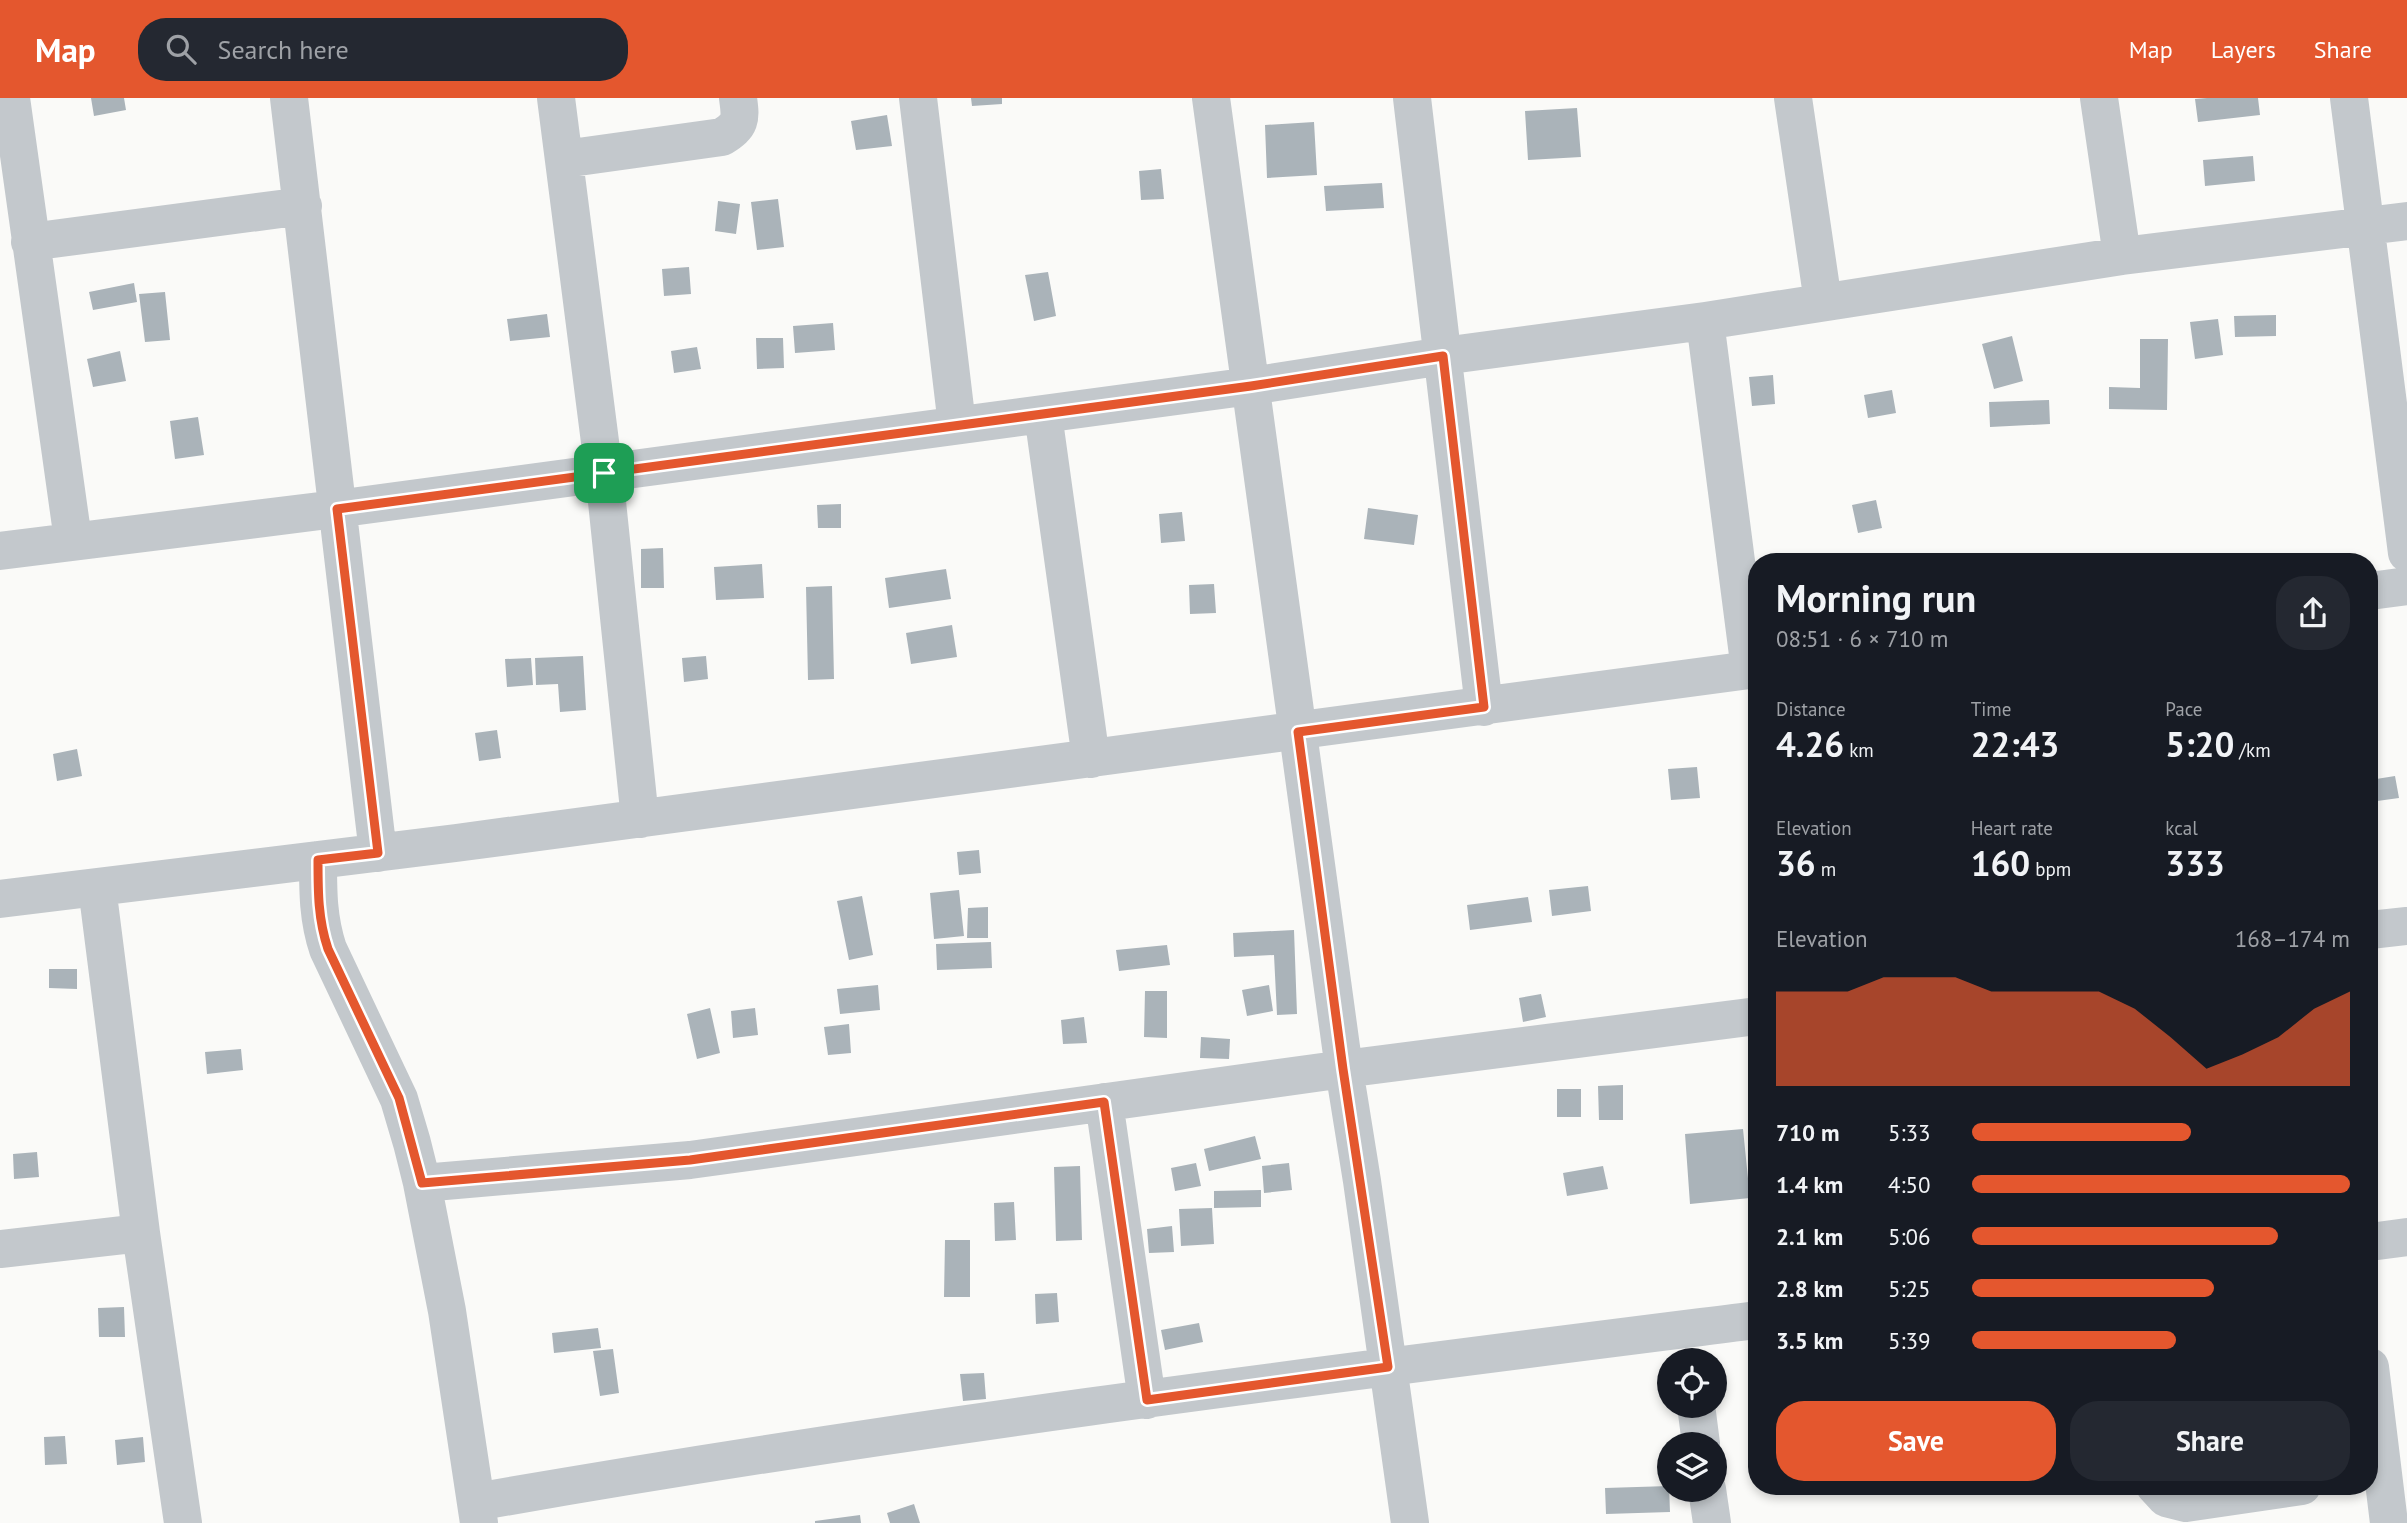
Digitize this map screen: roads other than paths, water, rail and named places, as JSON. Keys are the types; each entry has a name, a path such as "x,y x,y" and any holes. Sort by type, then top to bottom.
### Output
{"street":[{"path":"11,98 73,540"},
{"path":"289,98 378,853"},
{"path":"556,98 604,473 640,819"},
{"path":"564,159 722,137 735,129 741,118 738,98"},
{"path":"918,98 957,425"},
{"path":"1212,98 1343,1069 1410,1523"},
{"path":"1412,98 1484,707"},
{"path":"1793,98 1823,302"},
{"path":"2099,98 2122,256"},
{"path":"2349,98 2407,553"},
{"path":"30,242 303,206"},
{"path":"0,551 337,509 1251,386 1443,356 1705,321 2122,256 2407,221"},
{"path":"1705,321 1748,634"},
{"path":"1043,414 1091,759"},
{"path":"2378,590 2407,586"},
{"path":"0,899 640,819 1748,671"},
{"path":"318,860 320,925 328,949 399,1098 422,1183 447,1311 478,1512 636,1474 1388,1367 1687,1344 1748,1323"},
{"path":"97,887 141,1233 183,1523"},
{"path":"2378,929 2407,926"},
{"path":"422,1183 690,1160 1343,1069 1748,1017"},
{"path":"1104,1102 1147,1400"},
{"path":"0,1249 141,1233"},
{"path":"2378,1241 2407,1237"},
{"path":"2378,1420 2386,1473 2389,1523"},
{"path":"2163,1495 2186,1503 2241,1495"},
{"path":"1709,1502 1712,1523"}]}
